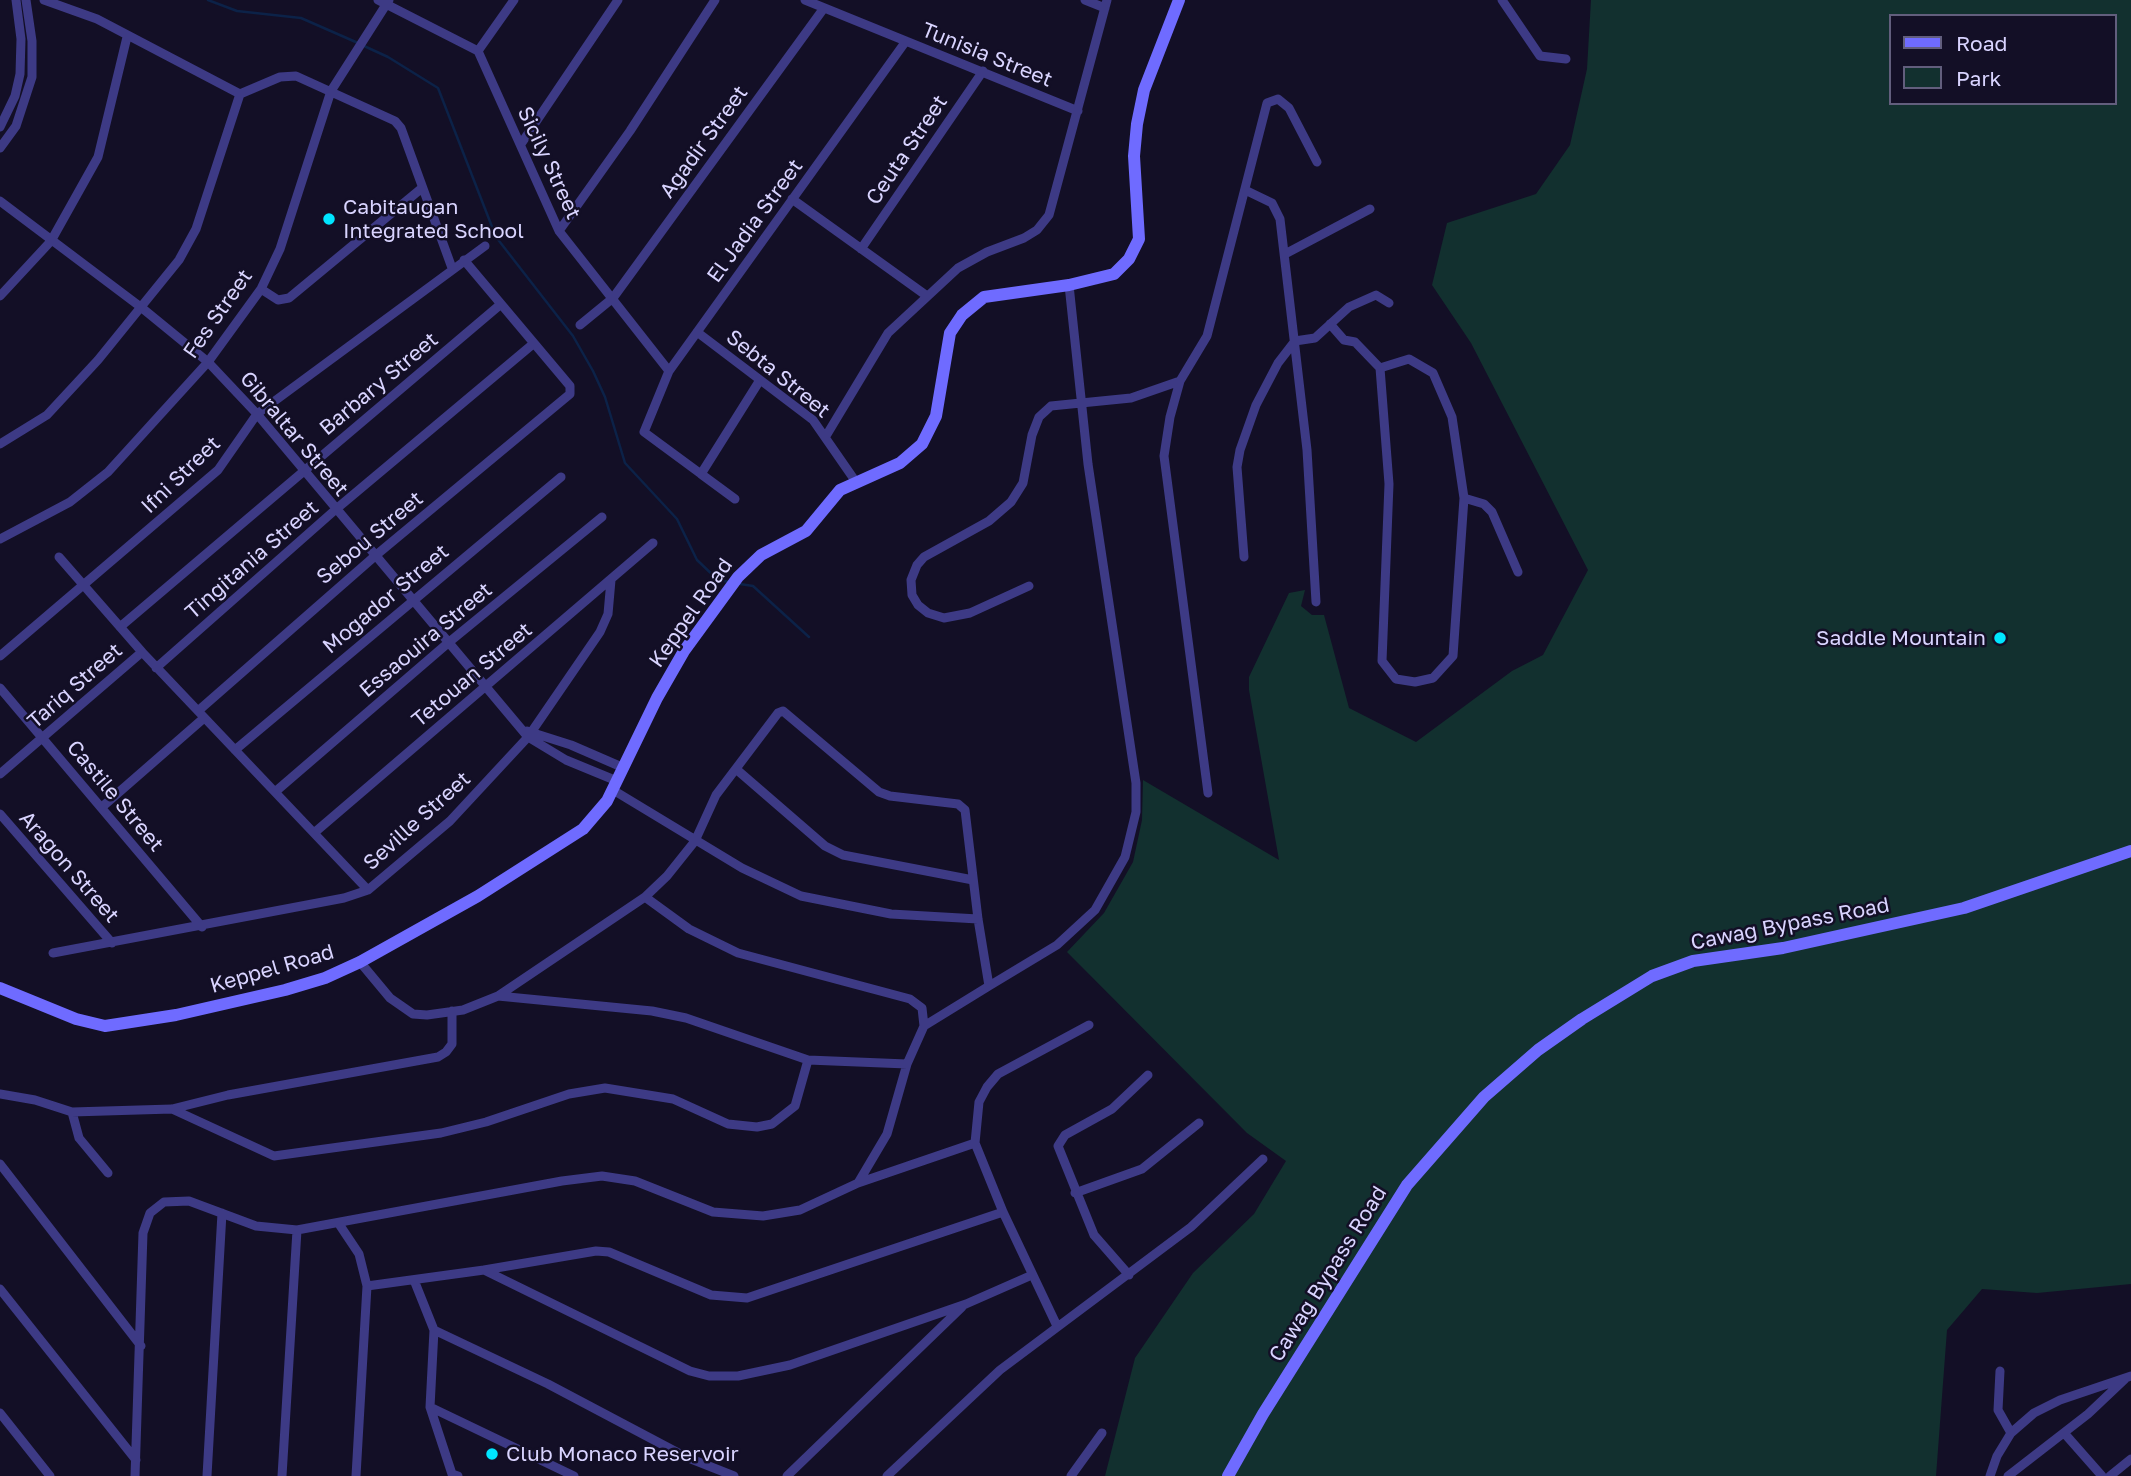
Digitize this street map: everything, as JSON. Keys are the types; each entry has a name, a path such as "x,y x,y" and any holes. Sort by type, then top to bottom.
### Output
{"street":[{"path":"0,127 15,96 20,74 21,39 16,0"},
{"path":"0,148 16,126 32,77 32,41 26,0"},
{"path":"44,0 97,19 240,94"},
{"path":"384,1 478,51 514,0"},
{"path":"521,144 618,0"},
{"path":"559,231 630,131 715,0"},
{"name":"Tunisia Street","path":"805,0 1078,111"},
{"path":"826,436 888,333 957,268 1037,230 1054,202 1106,4 1085,0"},
{"name":"Keppel Road","path":"0,988 84,1022 113,1026 285,990 325,978 360,962 568,840 598,815 684,651 728,589 761,555 806,531 831,497 908,458 927,436 936,416 950,333 962,315 984,297 1069,285 1114,274 1129,259 1139,239 1134,156 1137,124 1144,90 1179,0"},
{"path":"1502,0 1540,56 1566,60"},
{"name":"Fes Street","path":"0,539 63,507 95,483 208,362 261,289 280,250 331,90 348,67 384,1"},
{"name":"Agadir Street","path":"580,325 613,298 824,8"},
{"path":"0,296 51,241 97,157 127,37"},
{"name":"El Jadia Street","path":"701,474 647,436 643,428 669,371 905,41"},
{"name":"Sicily Street","path":"478,51 559,231 669,371"},
{"name":"Ceuta Street","path":"861,248 983,71"},
{"path":"0,444 47,415 142,307 179,260 196,229 240,94 280,77 296,76 398,122 452,268"},
{"path":"1208,793 1164,456 1180,381 1207,336 1267,103 1278,99 1289,108 1317,162"},
{"path":"261,289 278,300 289,298 422,188"},
{"path":"1245,191 1272,203 1280,219 1307,450 1316,602"},
{"path":"792,199 927,296"},
{"name":"Gibraltar Street","path":"0,201 142,307 208,362 257,414 447,643 527,733"},
{"path":"1285,254 1370,209"},
{"name":"Ifni Street","path":"0,656 218,470 257,414 485,246"},
{"path":"464,260 533,344"},
{"path":"924,1026 1057,945 1095,910 1125,857 1136,812 1136,783 1090,477 1069,285"},
{"path":"1244,557 1237,467 1240,450 1256,405 1278,363 1295,341 1315,338 1349,307 1376,295 1390,303"},
{"name":"Barbary Street","path":"120,627 501,304"},
{"path":"1330,324 1344,340 1355,342 1380,368 1389,484 1382,661 1396,679 1415,682 1433,678 1453,656 1464,498 1451,417 1433,373 1409,359 1380,368"},
{"name":"Sebta Street","path":"697,332 799,408 826,436 856,482"},
{"name":"Sebou Street","path":"102,807 374,556 568,396 570,386 533,344"},
{"name":"Tingitania Street","path":"156,668 335,510 533,344"},
{"path":"735,499 701,474 760,380"},
{"path":"1029,586 980,609 944,618 928,613 918,605 912,595 911,580 917,565 924,557 989,521 1011,502 1023,483 1031,435 1039,417 1051,406 1131,398 1180,381"},
{"name":"Mogador Street","path":"235,750 411,600 562,477"},
{"path":"1464,498 1483,504 1492,512 1518,572"},
{"name":"Essaouira Street","path":"275,792 447,643 602,517"},
{"name":"Tetouan Street","path":"314,833 653,542"},
{"path":"59,557 156,668 368,890"},
{"name":"Seville Street","path":"53,953 202,927 344,898 368,890 450,821 527,733 600,632 608,614 611,580"},
{"name":"Tariq Street","path":"0,774 142,652"},
{"name":"Castile Street","path":"0,688 202,927"},
{"path":"360,962 390,998 413,1014 453,1012 498,996 645,897 667,876 695,841 716,795 778,713 785,712 879,792 890,796 962,806 989,986"},
{"path":"527,733 566,760 615,785 695,841 774,886 801,896 891,914 978,919"},
{"path":"527,733 571,745 624,768"},
{"path":"736,769 825,846 843,855 973,880"},
{"name":"Aragon Street","path":"0,814 112,943"},
{"name":"Cawag Bypass Road","path":"1228,1476 1263,1414 1407,1185 1484,1097 1538,1050 1591,1013 1652,976 1693,961 1783,948 1964,908 2131,851"},
{"path":"645,897 689,929 738,953 915,1001 924,1012 924,1026 907,1064 894,1118 875,1157 858,1183"},
{"path":"498,996 652,1011 686,1018 808,1060 907,1064"},
{"path":"0,1094 35,1100 72,1112 172,1109 228,1095 438,1057 452,1044 453,1012"},
{"path":"1057,1326 1003,1212 975,1143 979,1102 986,1087 998,1074 1089,1026"},
{"path":"172,1109 274,1156 441,1133 486,1122 569,1094 604,1088 673,1099 728,1124 757,1127 772,1124 795,1106 808,1060"},
{"path":"1129,1275 1094,1234 1059,1153 1061,1140 1122,1102 1148,1075"},
{"path":"72,1112 79,1138 108,1173"},
{"path":"1074,1192 1142,1169 1199,1124"},
{"path":"135,1476 142,1245 150,1213 164,1202 179,1199 256,1226 297,1230 583,1177 635,1181 701,1208 748,1216 781,1215 800,1210 858,1183 975,1143"},
{"path":"887,1476 983,1385 1057,1326 1191,1227 1263,1159"},
{"path":"0,1164 141,1346"},
{"path":"367,1286 596,1251 609,1252 710,1295 747,1298 1003,1212"},
{"path":"207,1476 222,1213"},
{"path":"339,1224 359,1254 367,1286 356,1476"},
{"path":"282,1476 297,1230"},
{"path":"484,1270 690,1371 709,1376 761,1373 965,1304 1032,1275"},
{"path":"414,1280 434,1330 429,1407 452,1474 458,1476"},
{"path":"0,1289 136,1460"},
{"path":"787,1476 965,1304"},
{"path":"434,1330 548,1384 686,1457 734,1476"},
{"path":"2000,1371 1998,1410 2011,1433"},
{"path":"1990,1476 1997,1456 2011,1433 2035,1413 2060,1400 2129,1377"},
{"path":"2008,1476 2064,1434 2129,1377"},
{"path":"429,1407 574,1476"},
{"path":"0,1413 50,1476"},
{"path":"1071,1476 1102,1433"},
{"path":"2064,1434 2102,1476"},
{"path":"2110,1476 2131,1459"}],"green space":[{"path":"1591,0 2131,0 2131,1284 2037,1293 1982,1289 1947,1330 1936,1476 1105,1476 1135,1358 1193,1273 1254,1214 1286,1161 1247,1133 1067,952 1104,913 1133,862 1142,820 1143,780 1279,860 1249,690 1249,677 1289,593 1305,590 1301,606 1312,615 1324,615 1349,708 1416,742 1512,671 1543,655 1588,570 1471,343 1432,285 1447,223 1536,194 1570,145 1587,69"}],"waterway":[{"path":"208,0 237,11 301,18 358,43"},
{"path":"364,46 388,57 438,88 496,237 573,336 593,371 605,397 625,463 677,519 697,560 718,580 730,582"},
{"path":"740,584 753,586 809,637"}],"place":[{"name":"Cabitaugan Integrated School","path":"329,219"},
{"name":"Saddle Mountain","path":"2000,638"},
{"name":"Club Monaco Reservoir","path":"492,1454"}]}
